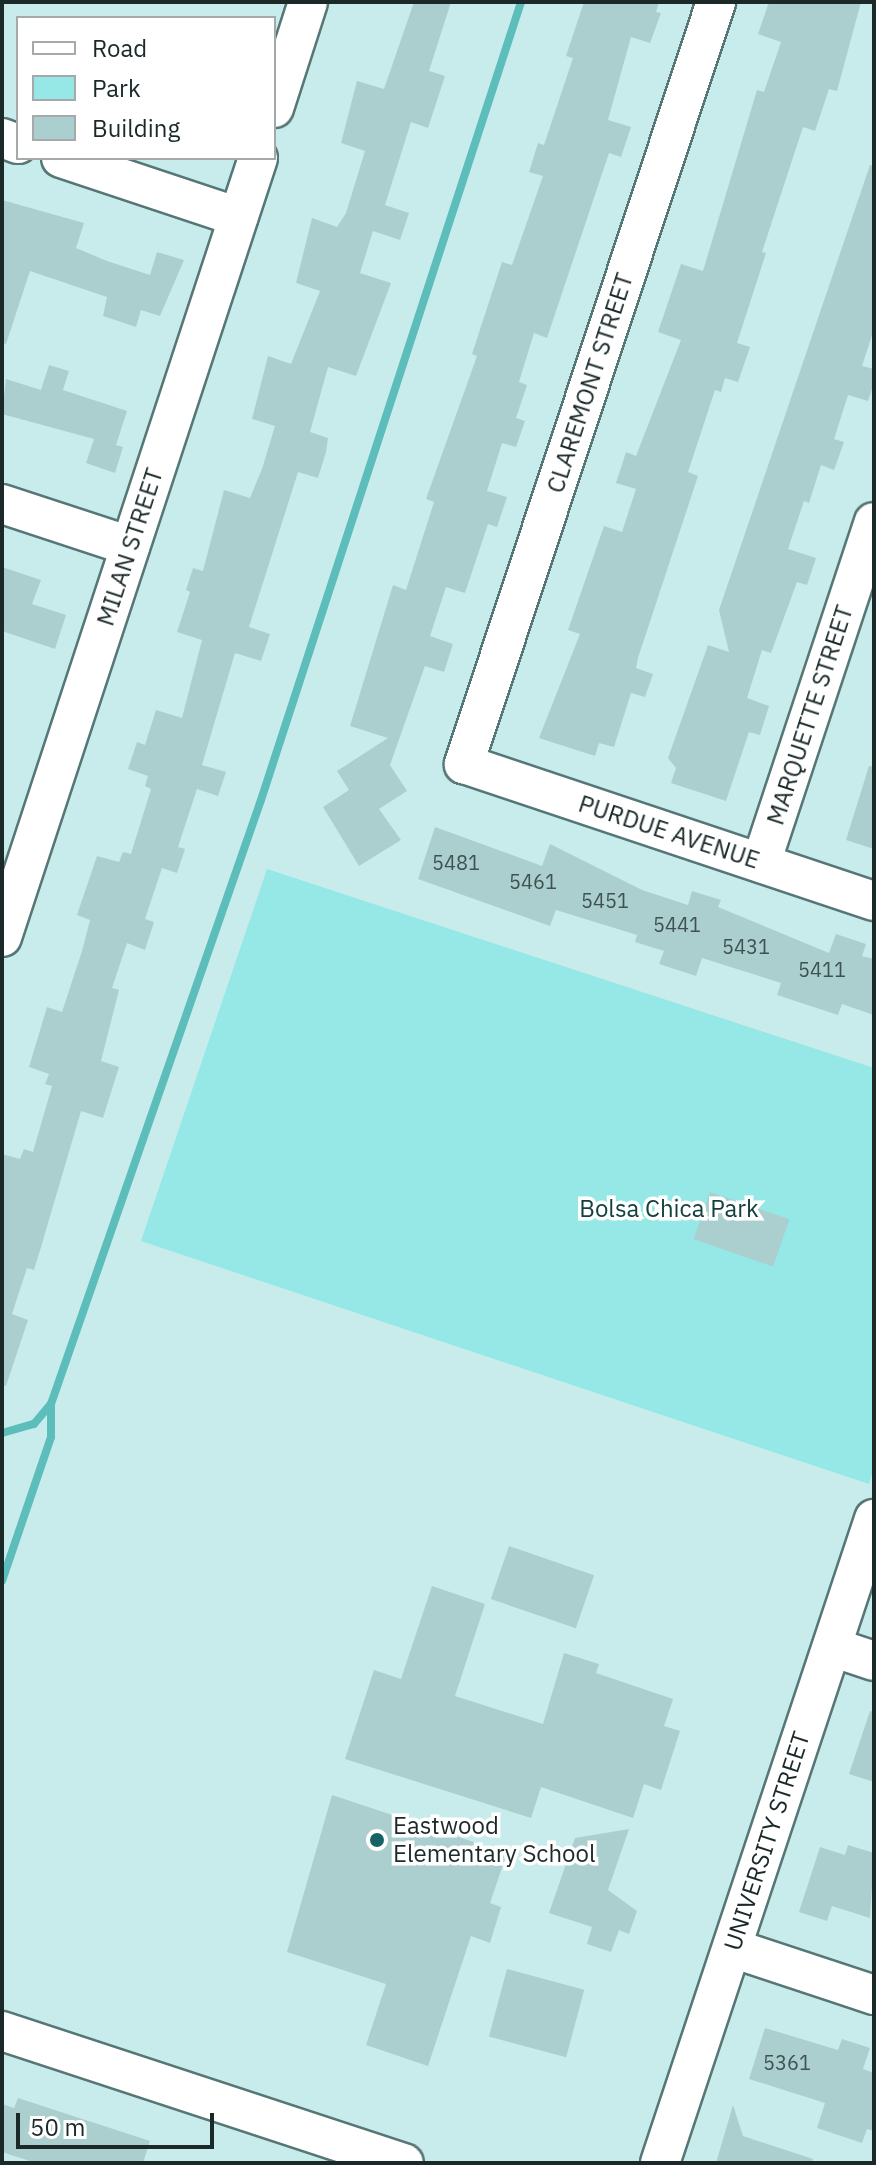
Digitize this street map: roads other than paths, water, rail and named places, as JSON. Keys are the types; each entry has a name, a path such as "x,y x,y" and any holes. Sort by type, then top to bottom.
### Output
{"street":[{"path":"276,102 308,2"},
{"name":"CLAREMONT STREET","path":"464,764 716,2"},
{"path":"67,160 238,217"},
{"name":"MILAN STREET","path":"2,937 12,875 130,546 257,160"},
{"path":"2,504 130,546"},
{"name":"MARQUETTE STREET","path":"761,863 874,522"},
{"name":"PURDUE AVENUE","path":"464,764 874,901"},
{"name":"UNIVERSITY STREET","path":"660,2163 874,1519"},
{"path":"832,1647 874,1661"},
{"path":"732,1948 874,1995"},
{"path":"2,2031 404,2163"}],"waterway":[{"path":"2,1433 34,1424 51,1404 261,800 521,2"},
{"path":"2,1581 51,1437 51,1404"}],"place":[{"name":"Eastwood Elementary School","path":"377,1840"}],"park label":[{"name":"Bolsa Chica Park","path":"669,1209"}]}
